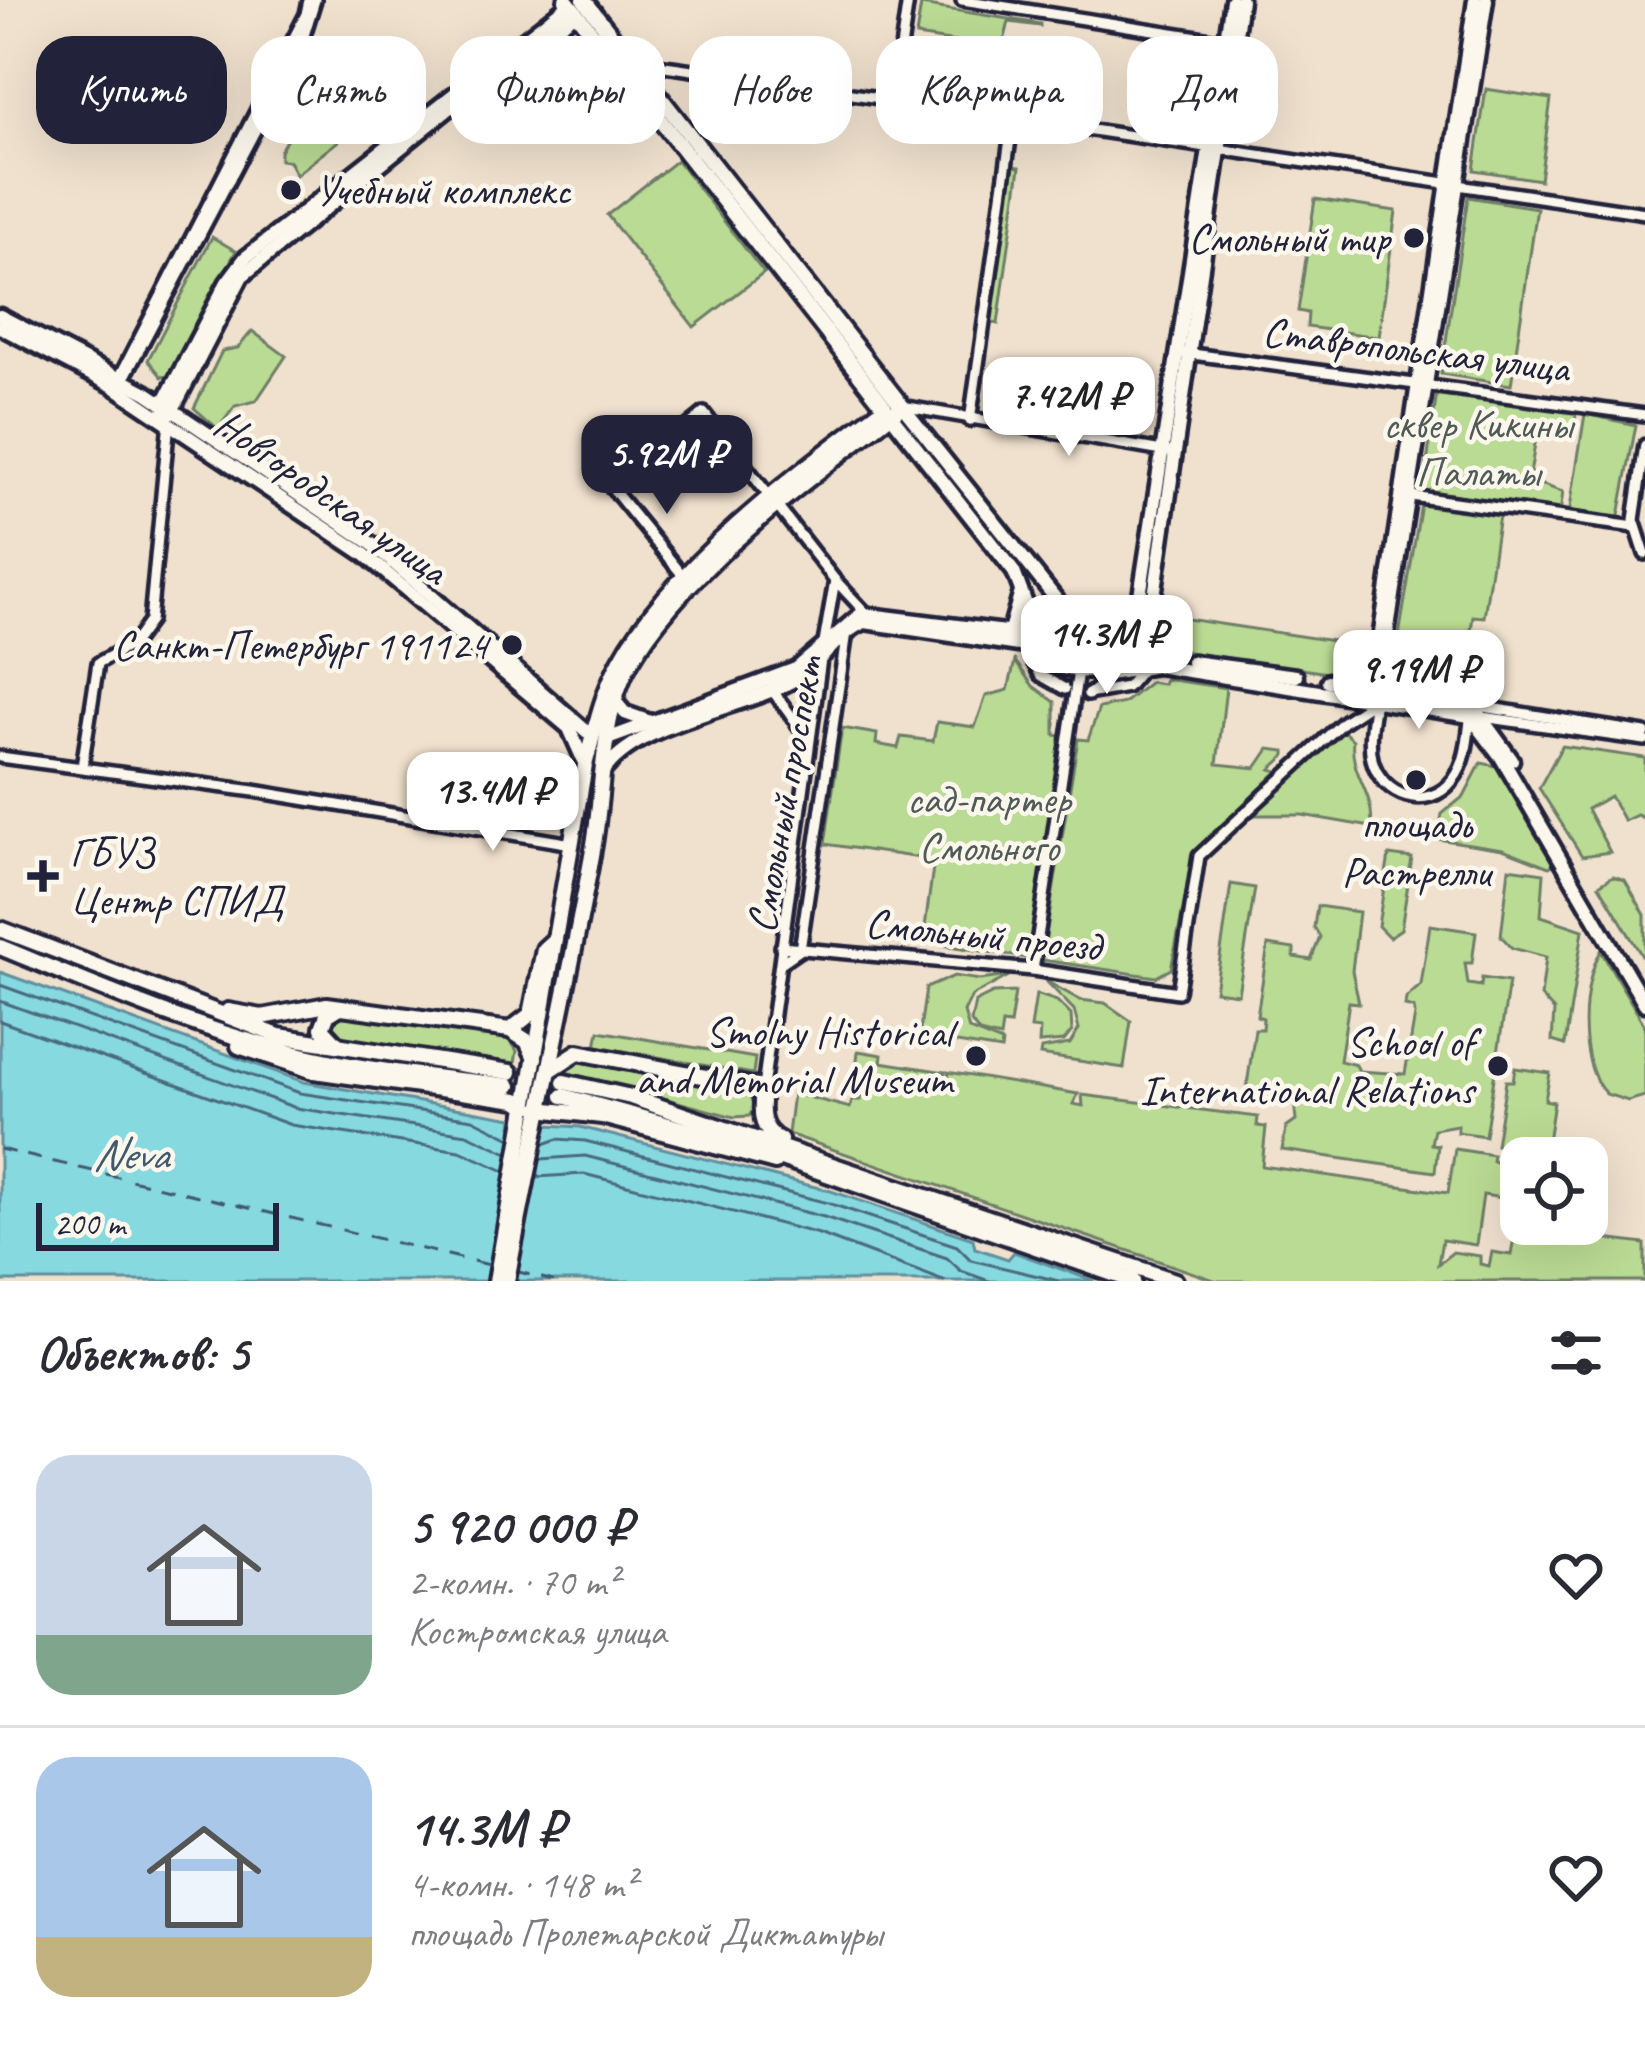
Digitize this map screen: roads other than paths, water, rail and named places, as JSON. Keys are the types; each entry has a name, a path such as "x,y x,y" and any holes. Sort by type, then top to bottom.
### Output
{"main road":[{"path":"577,4 606,0"},
{"path":"577,4 606,36"},
{"path":"577,4 893,410"},
{"path":"665,106 893,410"},
{"path":"507,1281 532,1111 535,1058 585,765 604,692 622,657 773,501 893,410"},
{"path":"496,1281 532,1111 563,1022 615,700 644,640 689,583"},
{"path":"593,737 610,738"},
{"path":"0,929 279,1036 510,1079 317,1059 209,1028 0,947"},
{"path":"555,943 575,951"},
{"path":"510,1030 531,1014 544,949 555,943"},
{"path":"185,1002 262,1017 317,1005 510,1030 526,1041 535,1058"},
{"path":"340,1007 326,1015 324,1035 364,1052"},
{"path":"563,1022 578,1052"},
{"path":"209,1028 240,1046 314,1071 518,1100 532,1111 589,1113 752,1160 792,1164"},
{"path":"550,1070 578,1052 763,1088 760,1116 771,1135 801,1147 806,1155"},
{"path":"1133,1281 792,1164 756,1144 721,1126 563,1089 756,1144 806,1155 1175,1281"},
{"path":"721,1126 750,1125 760,1116"}],"street":[{"path":"120,382 314,18 312,0"},
{"path":"903,36 908,0"},
{"path":"962,0 1192,36"},
{"path":"1230,36 1232,0"},
{"path":"1232,36 1241,0"},
{"path":"1453,184 1475,0"},
{"path":"1471,711 1465,754 1454,779 1434,794 1414,798 1395,792 1376,772 1370,735 1453,184 1486,0"},
{"path":"82,767 98,663 111,651 134,643 149,621 168,411 234,288 252,266 577,4"},
{"path":"665,66 876,97"},
{"path":"1103,131 1645,213"},
{"path":"970,421 1009,144"},
{"path":"1088,694 1127,687 1143,660 1146,609 1216,144"},
{"name":"Новгородская улица","path":"0,316 168,411 402,567 593,737"},
{"name":"Новгородская улица","path":"0,327 120,382"},
{"name":"Ставропольская улица","path":"1185,353 1645,415"},
{"path":"1376,694 1411,496 1422,383"},
{"path":"893,410 1170,452"},
{"path":"893,410 1076,624 1105,629 1143,660"},
{"path":"893,410 1014,572 1043,632 1050,664 1076,707"},
{"name":"Новгородская улица","path":"168,411 407,586 568,728 585,765"},
{"path":"689,583 612,488 704,413 835,580 868,612 1017,642 1050,664 1078,671 1115,673"},
{"path":"1645,445 1635,527 1645,554"},
{"path":"1411,496 1635,527"},
{"name":"Смольный проспект","path":"763,1088 835,580"},
{"path":"1022,585 1017,642 1040,675 1065,688"},
{"path":"606,768 629,744 772,690 820,661 848,626 865,622 1017,642 1095,619 1130,621 1146,609"},
{"path":"610,738 781,676 868,612"},
{"name":"Смольный проспект","path":"781,963 800,950 848,626"},
{"path":"1043,632 1124,640"},
{"path":"1033,970 1078,671 1083,645 1092,636"},
{"path":"1076,707 1115,673 1143,660 1645,736"},
{"name":"Смольный проспект","path":"772,690 809,740"},
{"name":"Смольный проезд","path":"781,947 1033,970 1178,992 1199,856 1376,694"},
{"path":"615,700 621,710 655,724"},
{"path":"1471,711 1486,718 1645,736"},
{"path":"1471,711 1645,1004"},
{"path":"1486,718 1645,988"},
{"path":"0,757 572,844"}],"water":[{"name":"Neva","path":"0,972 304,1082 513,1118 512,1126 546,1133 548,1125 580,1127 831,1191 973,1239 975,1248 1008,1259 1014,1252 1094,1281 0,1281"}],"tunnel":[{"path":"510,1072 559,1081"}],"place":[{"name":"Учебный комплекс","path":"291,190"},
{"name":"Смольный тир","path":"1414,238"},
{"name":"Санкт-Петербург 191124","path":"512,645"},
{"name":"площадь Растрелли","path":"1416,780"},
{"name":"ГБУЗ Центр СПИД","path":"43,876"},
{"name":"Smolny Historical and Memorial Museum","path":"976,1056"},
{"name":"School of International Relations","path":"1498,1066"}],"park label":[{"name":"сквер Кикины Палаты","path":"1478,448"},
{"name":"сад-партер Смольного","path":"989,823"}]}
